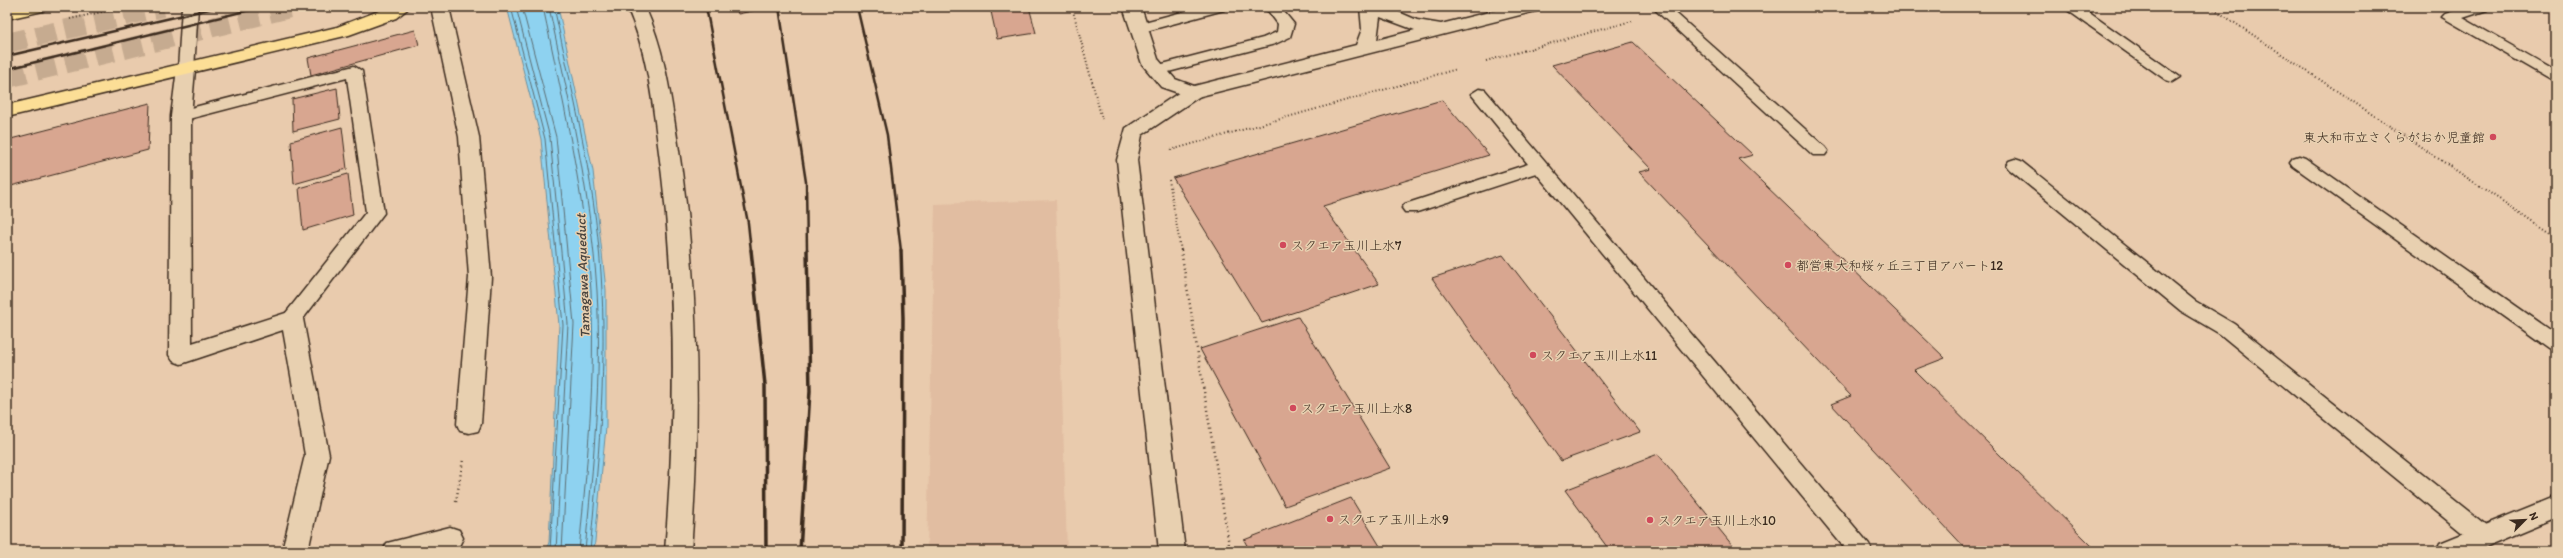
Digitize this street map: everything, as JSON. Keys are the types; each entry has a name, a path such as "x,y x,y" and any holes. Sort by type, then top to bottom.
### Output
{"main road":[{"path":"7,14 37,7"},
{"path":"7,111 343,31 390,14 401,7"}],"street":[{"path":"440,7 469,137 480,277 469,424"},
{"path":"636,7 645,24 658,81 670,156 683,278 687,354 684,483 678,551"},
{"path":"1132,7 1149,60 1168,83 1193,92"},
{"path":"1364,49 1371,38 1373,18 1369,7"},
{"path":"1374,7 1394,18 1420,27 1444,28"},
{"path":"1172,551 1128,160 1133,132 1193,92 1530,7"},
{"path":"186,69 183,83 181,116 181,355 292,319 317,455 295,551"},
{"path":"2449,551 2556,507"},
{"path":"396,551 450,538"}],"lane":[{"path":"186,69 190,7"},
{"path":"1139,28 1219,7"},
{"path":"1157,70 1269,41 1284,34 1286,24 1274,9 1268,7"},
{"path":"2071,7 2172,77"},
{"path":"2482,7 2450,17 2556,78"},
{"path":"1663,10 1819,152"},
{"path":"181,116 354,71 375,213 292,319"},
{"path":"1479,94 1861,551"},
{"path":"2299,162 2556,344"},
{"path":"1411,208 1539,166"},
{"path":"2015,166 2188,306 2227,328 2484,537"}],"path":[{"path":"1072,7 1102,120"},
{"path":"2211,7 2556,237"},
{"path":"1482,62 1663,10"},
{"path":"1165,152 1460,69"},
{"path":"1169,176 1230,551"},
{"path":"450,538 469,424"}],"shaded area":[{"path":"1056,200 1067,551 927,551 935,204"}],"water":[{"name":"Tamagawa Aqueduct","path":"507,7 558,7 593,171 606,290 606,427 594,551 546,551 549,542 559,325 541,139"}],"building":[{"path":"736,7 770,7 738,14"},
{"path":"990,7 1029,7 1036,33 997,39"},
{"path":"415,30 419,45 311,75 308,58"},
{"name":"都営東大和桜ヶ丘三丁目アパート12","path":"1633,42 1753,155 1738,159 1945,358 1914,370 2092,546 2082,551 1968,551 1831,404 1851,396 1639,172 1651,169 1552,65"},
{"path":"337,88 340,119 293,131 292,99"},
{"name":"スクエア玉川上水7","path":"1442,100 1489,155 1323,206 1379,284 1262,323 1173,178"},
{"path":"150,103 148,150 7,187 7,140"},
{"path":"342,127 347,169 294,184 291,141"},
{"path":"348,174 353,215 303,230 299,188"},
{"name":"スクエア玉川上水11","path":"1503,255 1640,432 1561,461 1432,278"},
{"name":"スクエア玉川上水8","path":"1298,317 1390,468 1285,506 1200,349"},
{"name":"スクエア玉川上水10","path":"1658,454 1737,551 1610,551 1565,490"},
{"name":"スクエア玉川上水9","path":"1351,498 1383,551 1250,551 1244,540"}],"tunnel":[{"path":"7,43 163,7"},
{"path":"7,78 294,7"}],"railway":[{"path":"7,56 218,7"},
{"path":"7,69 262,7"},
{"path":"706,7 748,223 751,251"},
{"path":"779,7 806,182 807,251"},
{"path":"857,7 887,135 901,251"},
{"path":"751,250 765,385 766,551"},
{"path":"800,551 810,391 807,250"},
{"path":"901,250 903,318 902,551"}],"place":[{"name":"東大和市立さくらがおか児童館","path":"2493,137"},
{"name":"スクエア玉川上水7","path":"1283,245"},
{"name":"都営東大和桜ヶ丘三丁目アパート12","path":"1788,265"},
{"name":"スクエア玉川上水11","path":"1533,355"},
{"name":"スクエア玉川上水8","path":"1293,408"},
{"name":"スクエア玉川上水9","path":"1330,519"},
{"name":"スクエア玉川上水10","path":"1650,520"}]}
